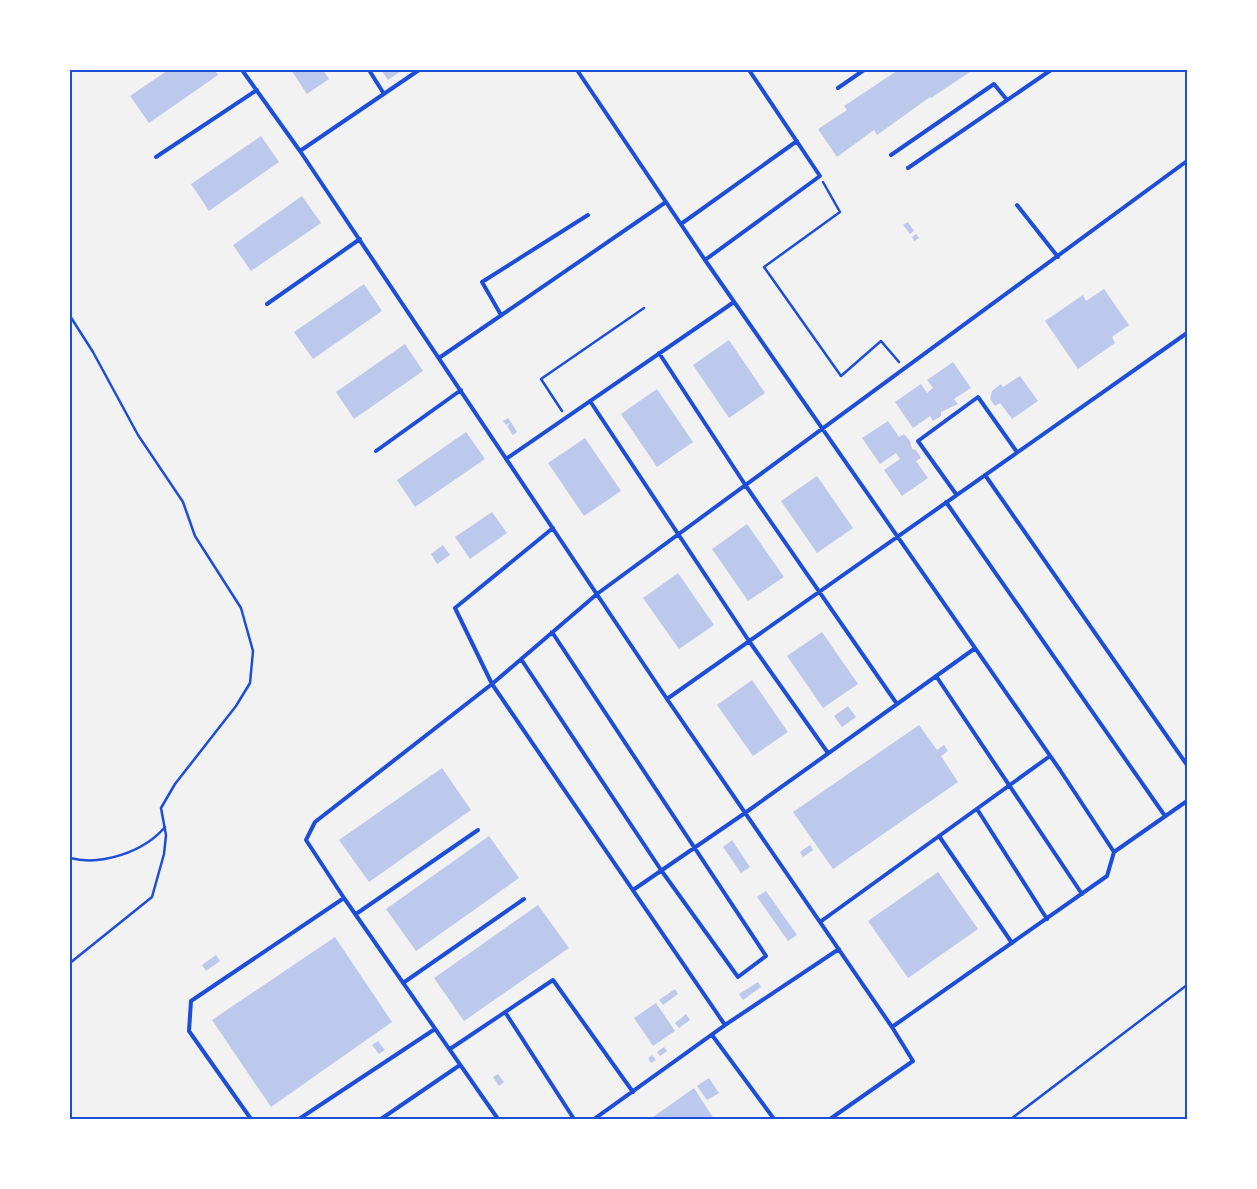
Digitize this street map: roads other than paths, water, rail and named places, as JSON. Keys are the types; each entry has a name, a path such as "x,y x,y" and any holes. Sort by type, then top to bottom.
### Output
{"lane":[{"path":"242,70 360,239 667,699 892,1027 913,1061 830,1119"},
{"path":"368,70 384,94"},
{"path":"300,151 419,70"},
{"path":"577,70 705,260 1050,756 1114,852"},
{"path":"705,260 820,176 750,70"},
{"path":"838,88 864,70"},
{"path":"908,168 1051,70"},
{"path":"891,155 994,84 1007,100"},
{"path":"156,157 257,90"},
{"path":"681,224 797,141"},
{"path":"491,1119 497,1117 344,898 306,840 315,822 492,684 597,594 905,370 1187,161"},
{"path":"439,358 666,202"},
{"path":"1017,205 1058,256"},
{"path":"501,315 482,282 588,214"},
{"path":"267,304 360,239"},
{"path":"506,459 734,302"},
{"path":"667,699 1187,333"},
{"path":"659,353 746,486 897,704"},
{"path":"376,451 461,390"},
{"path":"956,494 918,441 978,397 1017,452"},
{"path":"590,401 749,641 828,753"},
{"path":"985,475 1187,764"},
{"path":"946,502 1166,816"},
{"path":"553,528 455,608 492,684 726,1025"},
{"path":"521,659 661,870 738,977 766,956 552,632"},
{"path":"633,890 974,649"},
{"path":"936,676 1082,894"},
{"path":"820,922 1050,756"},
{"path":"892,1027 1107,876 1114,852 1187,801"},
{"path":"977,808 1047,919"},
{"path":"356,914 478,830"},
{"path":"939,836 1012,943"},
{"path":"251,1119 189,1031 191,1001 344,898"},
{"path":"403,982 524,899"},
{"path":"594,1119 726,1025 838,949"},
{"path":"450,1050 554,980 633,1092"},
{"path":"505,1012 574,1119"},
{"path":"299,1119 435,1029"},
{"path":"712,1035 774,1119"},
{"path":"380,1119 460,1065"}]}
